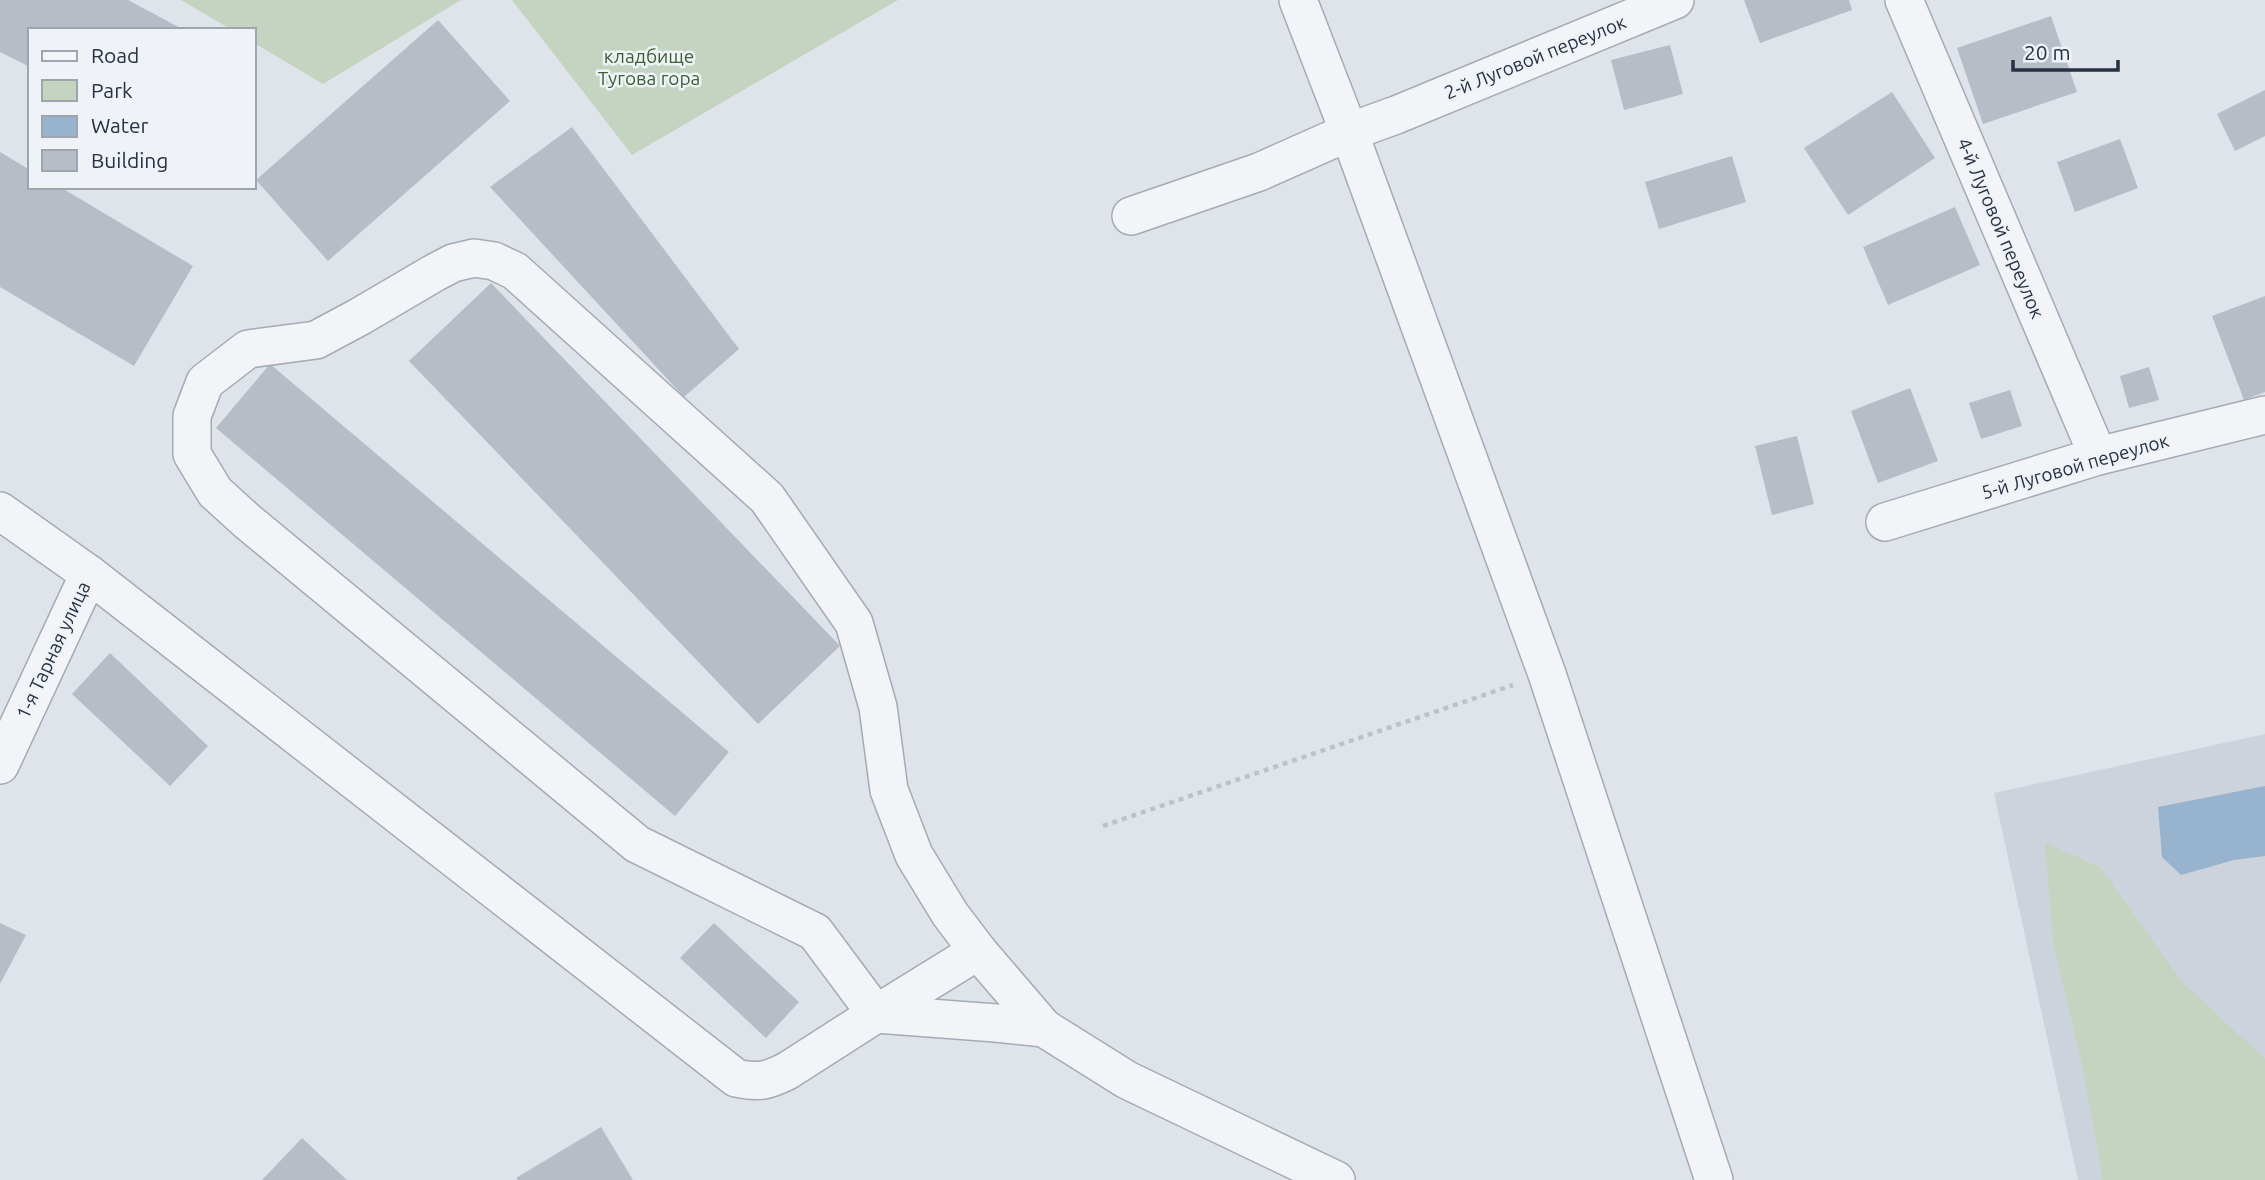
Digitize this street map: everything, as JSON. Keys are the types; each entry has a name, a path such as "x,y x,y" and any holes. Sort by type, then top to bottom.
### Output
{"street":[{"path":"1298,0 1547,674 1714,1180"},
{"name":"2-й Луговой переулок","path":"1131,216 1259,172 1349,132 1675,0"},
{"name":"4-й Луговой переулок","path":"1903,0 2098,456"},
{"path":"1044,1028 876,1014 815,932 637,844 215,492 192,454 191,416 205,382 248,349 316,340 453,263 474,258 494,261 515,271 767,498 854,623 878,708 889,790 914,855 950,914 1044,1028 1127,1080 1336,1180"},
{"name":"5-й Луговой переулок","path":"1885,522 2098,456 2265,415"},
{"path":"0,511 89,574 736,1078 756,1082 772,1079 978,951"},
{"name":"1-я Тарная улица","path":"0,765 89,574"}],"path":[{"path":"1103,827 1547,674"}],"shaded area":[{"path":"2265,734 2265,1180 2078,1180 1994,793"}],"green space":[{"path":"181,0 461,0 323,84 256,44 256,28 229,28"},
{"name":"кладбище Тугова гора","path":"512,0 898,0 632,155"},
{"path":"2045,842 2101,868 2183,983 2265,1059 2265,1180 2103,1180 2083,1069 2053,943"}],"water":[{"path":"2265,786 2265,856 2234,860 2181,875 2162,857 2158,807"}],"building":[{"path":"0,0 128,0 180,28 28,28 28,66 0,52"},
{"path":"1744,0 1849,0 1852,10 1760,43"},
{"path":"2051,16 2077,92 1983,124 1957,48"},
{"path":"438,20 510,101 328,261 256,180"},
{"path":"1670,45 1683,94 1624,110 1611,60"},
{"path":"2265,90 2265,136 2235,151 2217,114"},
{"path":"1892,92 1935,158 1848,215 1804,148"},
{"path":"572,127 739,349 684,397 490,187"},
{"path":"2120,139 2138,188 2075,212 2057,162"},
{"path":"0,152 28,169 28,189 63,189 193,266 134,366 0,287"},
{"path":"1732,156 1746,202 1659,229 1645,182"},
{"path":"1955,207 1980,265 1888,305 1863,247"},
{"path":"491,283 840,646 758,724 409,361"},
{"path":"2265,296 2265,392 2244,400 2212,316"},
{"path":"270,364 729,752 675,816 216,428"},
{"path":"2149,367 2159,400 2129,408 2120,376"},
{"path":"1910,388 1938,461 1878,483 1851,411"},
{"path":"2010,390 2022,426 1981,439 1969,403"},
{"path":"1797,436 1814,504 1772,515 1755,446"},
{"path":"110,653 208,746 170,786 72,694"},
{"path":"0,923 26,935 0,984"},
{"path":"714,923 799,1002 766,1038 680,958"},
{"path":"601,1127 633,1180 516,1178"},
{"path":"302,1138 347,1180 262,1180"}]}
